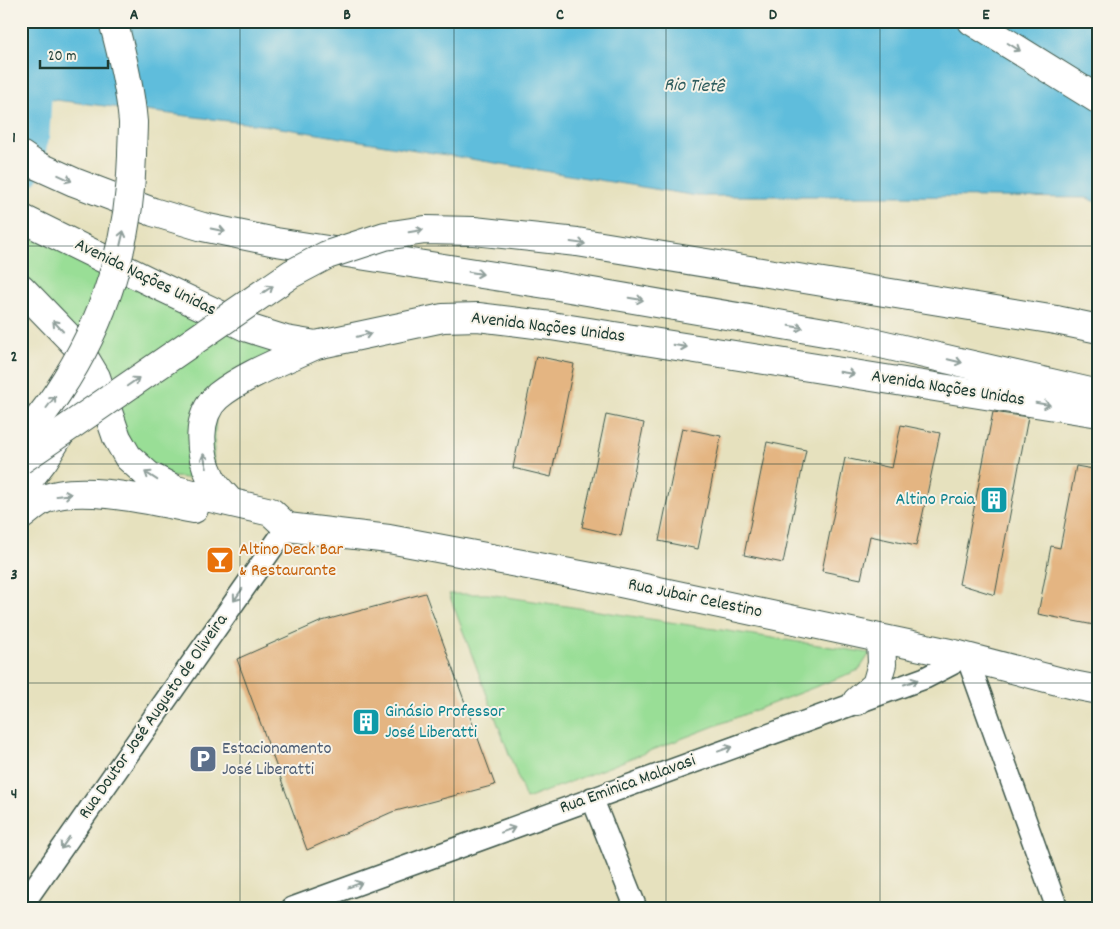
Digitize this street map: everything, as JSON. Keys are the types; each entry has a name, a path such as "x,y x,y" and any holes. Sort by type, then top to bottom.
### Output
{"main road":[{"path":"21,441 58,392 92,332 112,284 125,227 131,180 133,122 128,86 113,21"},
{"path":"972,21 1099,100"},
{"path":"21,156 74,182 153,212 203,227 276,242 552,285 842,335 1099,394"},
{"name":"Avenida Nações Unidas","path":"27,221 248,328 286,340 316,344 356,337 417,322 443,318 478,317 570,329 1099,413"},
{"path":"21,460 291,274 327,255 386,236 425,230 474,231 577,242 1056,320 1099,329"},
{"path":"24,290 78,347 96,377 117,438 128,457 148,475 176,490 271,512 287,527"},
{"path":"230,502 212,480 205,464 201,437 205,415 217,397 242,381 316,344"},
{"path":"21,490 44,460 96,377"},
{"name":"Rua Jubair Celestino","path":"21,516 43,499 60,494 103,494 145,500 287,527 389,539 497,558 963,656 1099,690"},
{"path":"857,701 876,685 882,664 881,639"}],"street":[{"name":"Rua Doutor José Augusto de Oliveira","path":"21,907 287,527"},
{"name":"Rua Eminica Malavasi","path":"294,907 534,821 857,701 925,678 963,656"},
{"path":"963,656 1057,908"},
{"path":"592,798 636,908"}],"green space":[{"path":"21,218 286,340 217,397 212,480 148,475 96,377 21,288"},
{"path":"449,594 488,594 870,653 859,670 526,799"}],"water":[{"name":"Rio Tietê","path":"21,21 1099,21 1099,203 1087,198 697,196 269,126 31,97 21,94"}],"building":[{"path":"536,356 574,364 551,477 513,468"},
{"name":"Altino Praia","path":"993,412 1028,417 995,595 959,584"},
{"path":"606,415 644,423 621,536 582,527"},
{"path":"901,425 940,433 916,546 870,536 861,579 822,571 845,458 892,468"},
{"path":"682,428 721,436 698,549 659,541"},
{"path":"767,442 806,450 783,563 744,555"},
{"path":"1076,466 1099,470 1099,626 1038,614 1051,546 1060,548"},
{"name":"Ginásio Professor José Liberatti","path":"425,593 495,785 392,812 307,850 237,659 322,621"}],"waterway":[{"path":"21,61 31,97 29,134 21,169"}],"place":[{"name":"Altino Praia","path":"994,500"},
{"name":"Altino Deck Bar & Restaurante","path":"220,560"},
{"name":"Ginásio Professor José Liberatti","path":"366,722"},
{"name":"Estacionamento José Liberatti","path":"203,759"}]}
